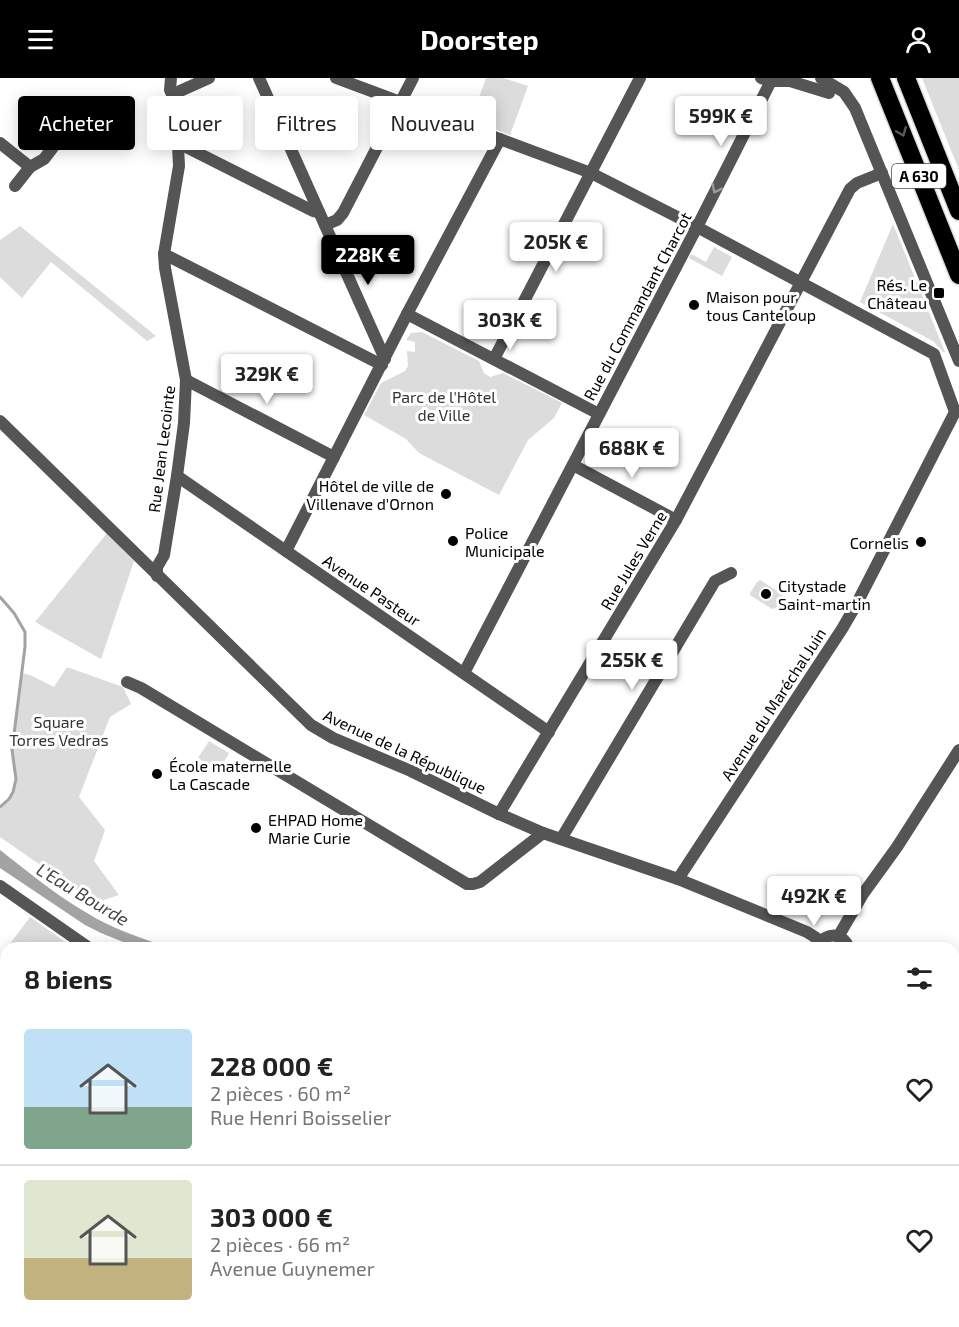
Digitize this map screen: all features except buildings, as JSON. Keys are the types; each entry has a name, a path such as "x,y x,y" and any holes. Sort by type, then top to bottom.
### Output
{"highway":[{"name":"A 630","path":"880,78 959,274"},
{"name":"A 630","path":"906,78 959,212"}],"street":[{"name":"Rue Jean Lecointe","path":"171,78 170,90 173,96"},
{"path":"174,96 180,91 210,78"},
{"path":"259,78 383,362"},
{"name":"Avenue du Maréchal Juin","path":"336,78 386,96"},
{"path":"403,96 413,78"},
{"path":"494,359 640,78"},
{"path":"820,78 844,92 855,108 959,360"},
{"path":"766,79 792,80 829,93"},
{"name":"Rue du Commandant Charcot","path":"464,673 697,227 766,79"},
{"name":"Avenue du Maréchal Juin","path":"496,137 591,173 934,354 955,412 842,629 678,879"},
{"path":"286,551 407,314 500,139"},
{"path":"0,143 30,167"},
{"path":"15,186 30,167 44,159 51,150"},
{"name":"Rue Jean Lecointe","path":"157,576 157,567 164,555 184,423 186,380 164,254 179,166 178,150"},
{"path":"192,150 312,211 319,212"},
{"path":"325,225 337,220 343,213 375,150"},
{"name":"Rue Jules Verne","path":"499,814 676,520 850,189 857,183 882,173"},
{"path":"164,254 383,362"},
{"path":"407,314 599,414"},
{"path":"186,380 334,457"},
{"name":"Avenue de la République","path":"0,421 312,725 333,738 411,771 543,833 678,879 807,932 817,942"},
{"path":"573,465 676,520"},
{"name":"Avenue Pasteur","path":"177,476 549,732"},
{"path":"561,840 715,581 731,573"},
{"path":"127,682 141,688 467,884 480,882 543,833"},
{"path":"838,937 863,894 897,847 959,750"},
{"path":"0,886 80,942"},
{"path":"822,942 829,936 838,937 846,942"}],"green space":[{"path":"486,78 503,78 528,86 510,135 496,130 496,96 480,96"},
{"path":"922,78 959,78 959,170"},
{"path":"893,224 945,352 933,341 860,302"},
{"path":"20,226 156,336 147,341 51,262 22,298 0,277 0,240"},
{"path":"714,247 732,257 722,276 689,258 691,254 706,262"},
{"name":"Parc de l'Hôtel de Ville","path":"422,332 479,361 484,373 490,377 503,373 562,403 554,418 528,440 499,495 419,453 406,439 364,415 381,383 405,371 408,366 407,351 415,352 415,342 406,340 411,333"},
{"path":"107,533 134,561 101,659 35,622"},
{"name":"Citystade Saint-martin","path":"760,580 782,594 776,608 772,609 750,595"},
{"name":"Square Torres Vedras","path":"67,667 123,687 131,704 110,717 79,797 105,830 94,861 119,895 95,903 0,837 0,807 13,792 16,779 12,750 22,673 54,687"},
{"path":"209,741 229,753 219,771 198,758"},
{"path":"30,917 65,942 11,942"}],"shaded area":[{"path":"0,850 53,891 97,919 152,942 123,942 101,933 85,925 0,868"}],"waterway":[{"path":"0,597 14,613 25,632 12,750 16,779 13,792 0,807"}],"place":[{"name":"Rés. Le Château","path":"939,293"},
{"name":"Maison pour tous Canteloup","path":"694,305"},
{"name":"Hôtel de ville de Villenave d'Ornon","path":"446,494"},
{"name":"Police Municipale","path":"453,541"},
{"name":"Cornelis","path":"921,542"},
{"name":"Citystade Saint-martin","path":"766,594"},
{"name":"École maternelle La Cascade","path":"157,774"},
{"name":"EHPAD Home Marie Curie","path":"256,828"}],"water label":[{"name":"L'Eau Bourde","path":"83,894"}]}
